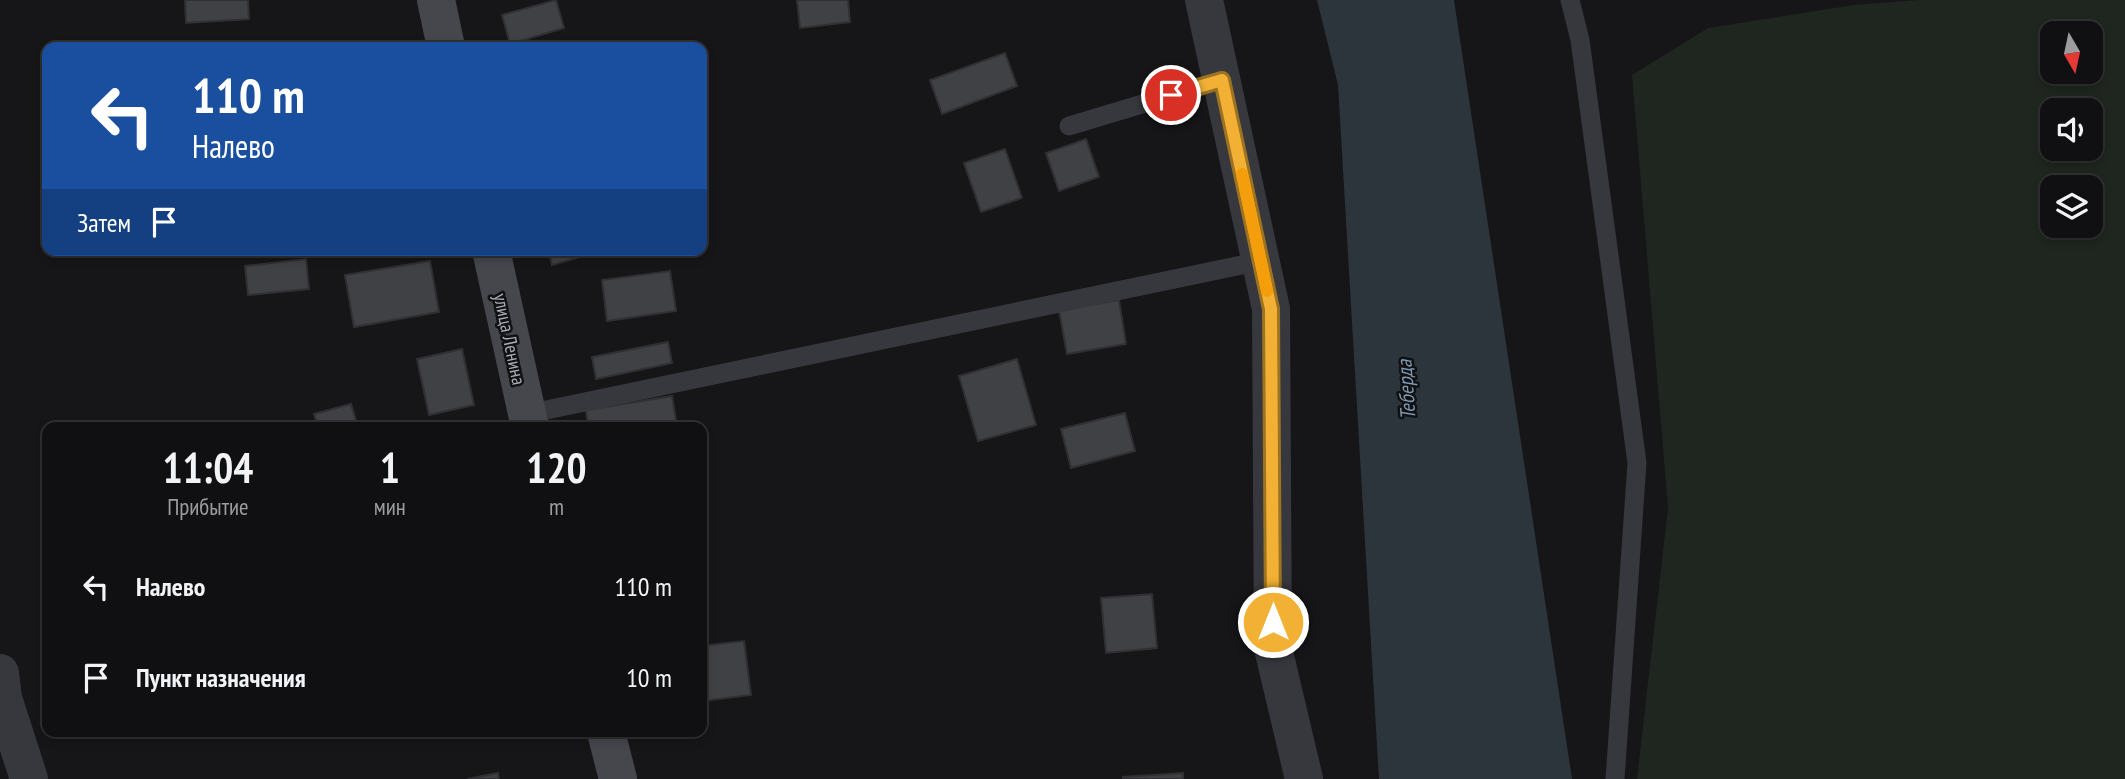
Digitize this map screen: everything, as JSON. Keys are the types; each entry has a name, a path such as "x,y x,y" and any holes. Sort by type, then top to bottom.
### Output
{"main road":[{"path":"436,0 445,42"},
{"name":"улица Ленина","path":"492,256 529,421"},
{"path":"607,737 618,779"}],"street":[{"path":"1205,0 1271,309 1273,648 1304,779"},
{"path":"0,673 3,698 29,779"}],"lane":[{"path":"1570,0 1580,40 1637,463 1615,779"},
{"path":"1069,126 1222,80"},
{"path":"529,421 1261,261"}],"shaded area":[{"path":"1919,0 2125,0 2125,779 1637,779 1668,508 1632,75 1708,28 1854,5"}],"water":[{"name":"Теберда","path":"1317,0 1454,0 1572,779 1379,779 1338,85"}],"building":[{"path":"185,0 248,0 249,19 186,23"},
{"path":"556,0 564,28 509,42 502,15"},
{"path":"797,0 848,0 850,22 800,28"},
{"path":"1005,53 1017,86 942,114 930,80"},
{"path":"1086,139 1099,177 1059,191 1046,153"},
{"path":"1005,149 1022,198 981,212 964,163"},
{"path":"550,256 583,256 552,265"},
{"path":"306,259 309,289 248,295 245,266"},
{"path":"430,261 439,312 354,327 345,275"},
{"path":"670,271 676,311 607,321 602,280"},
{"path":"1119,300 1126,344 1067,354 1059,310"},
{"path":"668,342 672,363 596,379 592,357"},
{"path":"462,349 474,405 429,415 417,359"},
{"path":"1017,359 1036,425 978,441 959,376"},
{"path":"672,396 676,422 587,422 586,410"},
{"path":"351,404 356,422 316,422 314,414"},
{"path":"1125,413 1135,451 1071,468 1061,429"},
{"path":"1152,594 1157,648 1106,653 1101,598"},
{"path":"744,641 751,695 707,700 707,645"},
{"path":"498,773 499,779 467,779"},
{"path":"1183,773 1183,779 1123,779 1123,777"}],"slow traffic":[{"path":"1242,174 1267,291"}],"route":[{"path":"1171,95 1222,80 1271,309 1273,622"}]}
